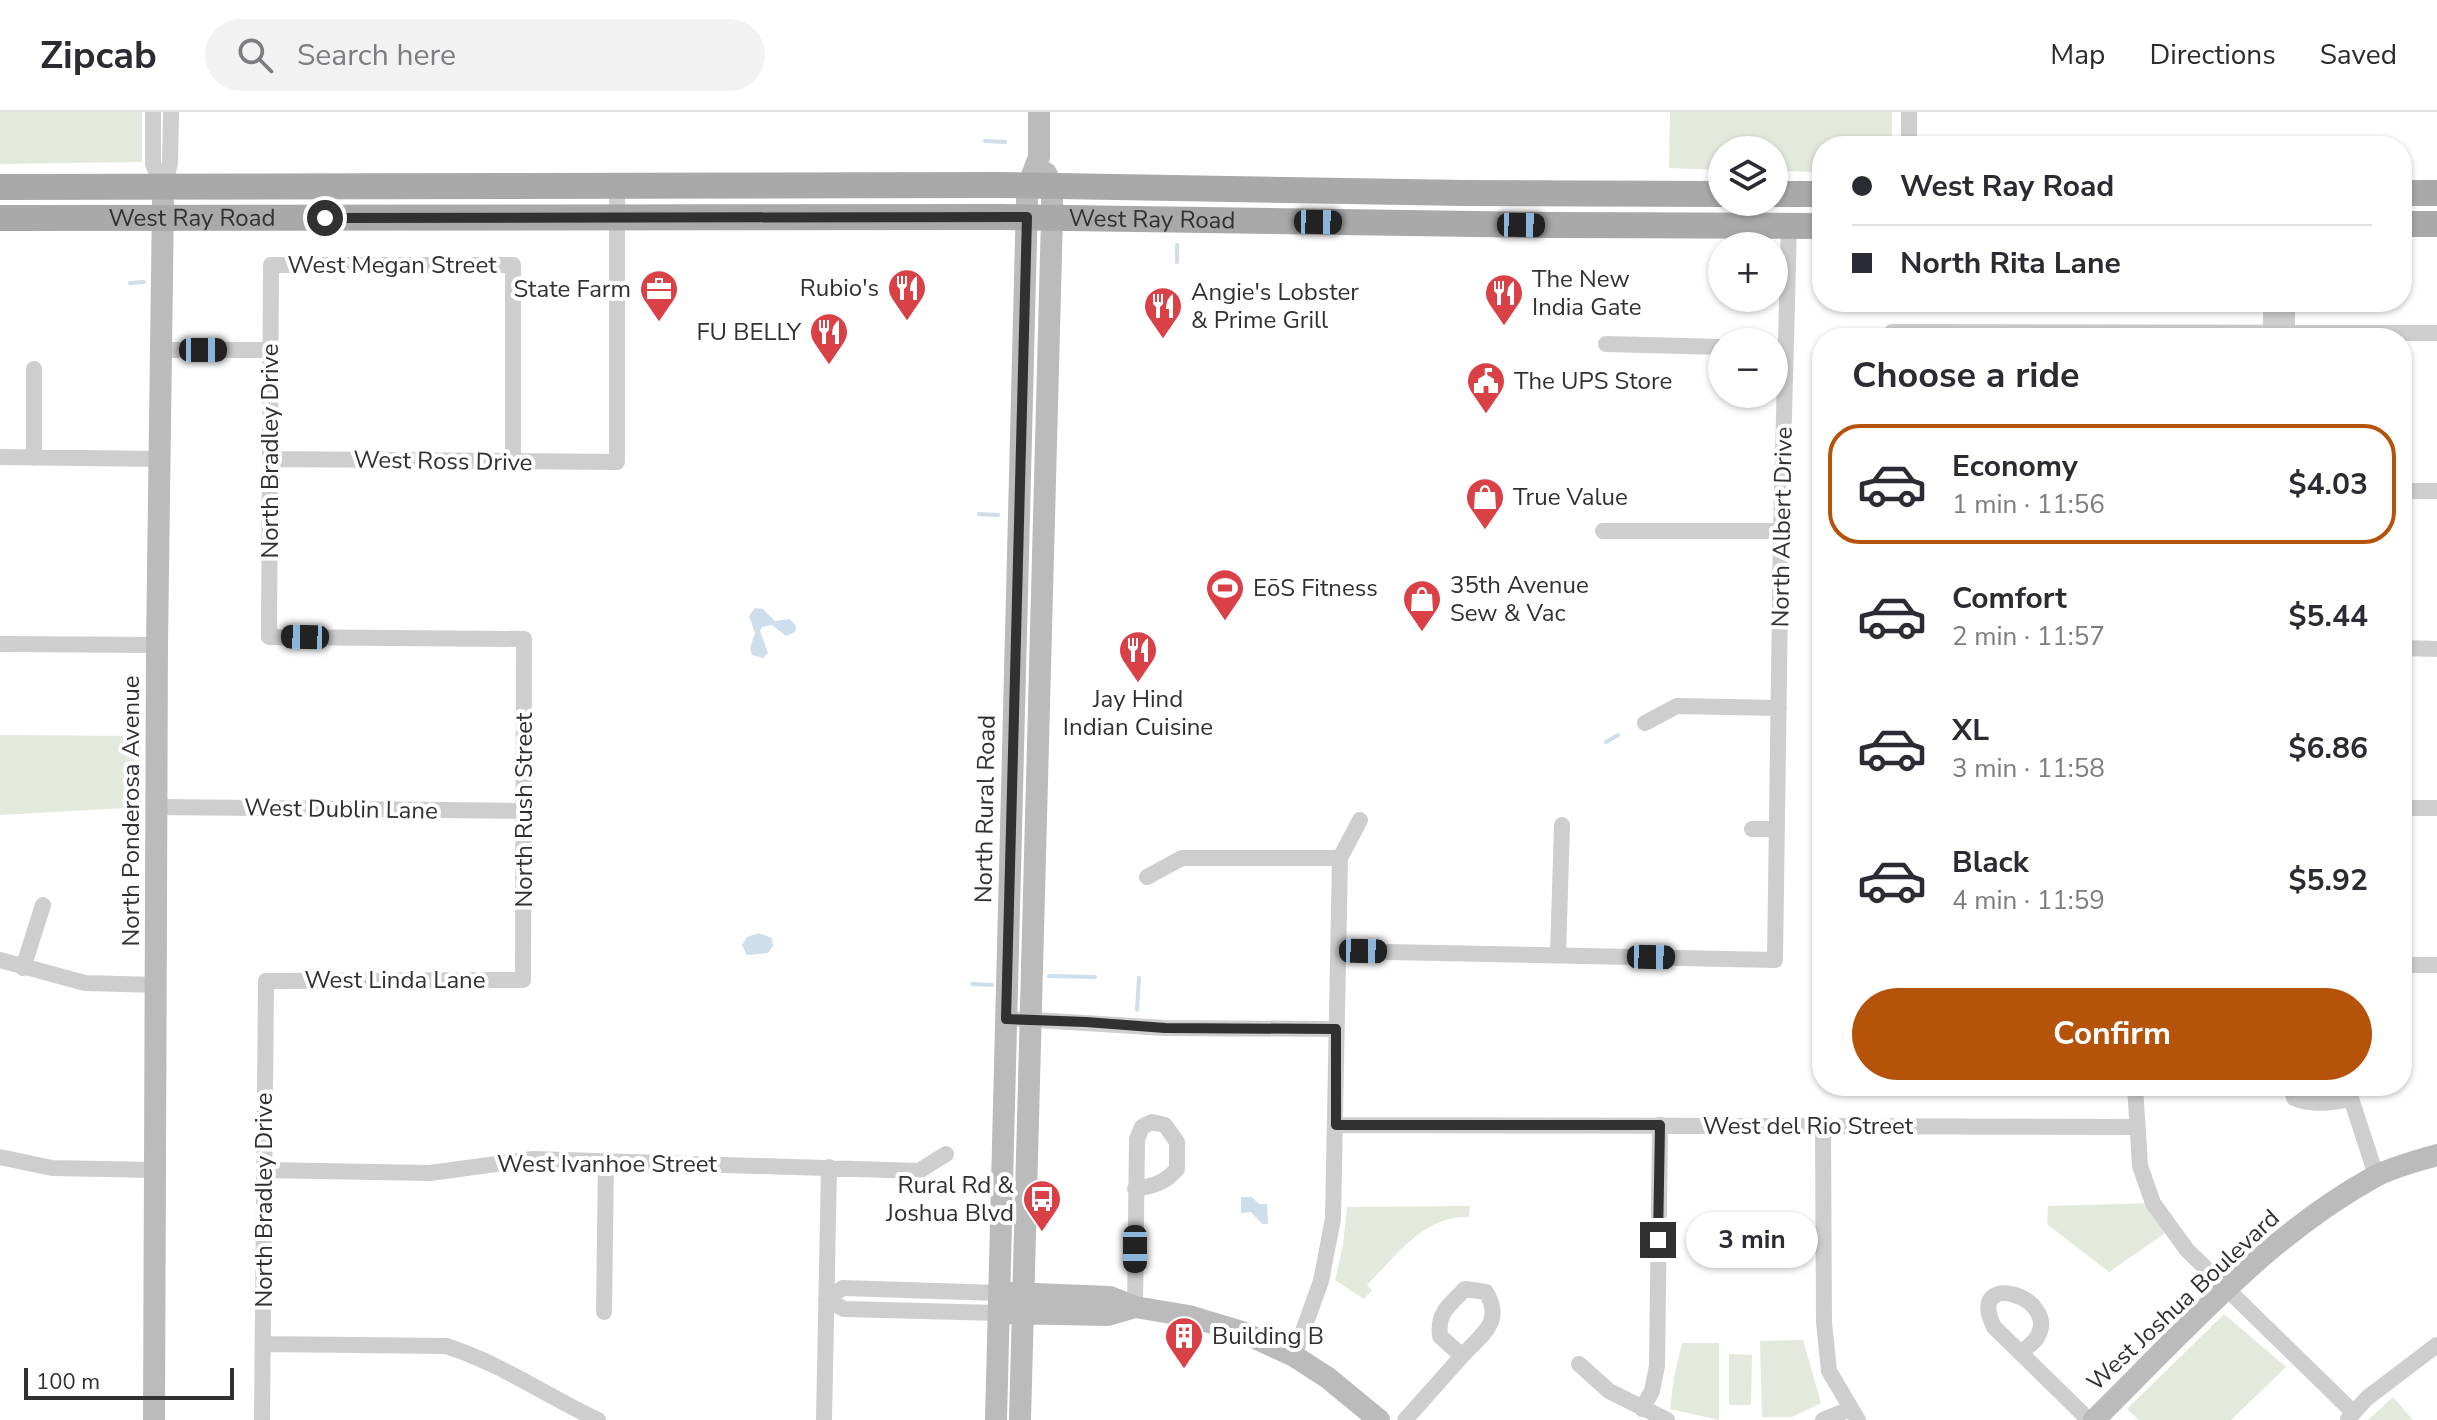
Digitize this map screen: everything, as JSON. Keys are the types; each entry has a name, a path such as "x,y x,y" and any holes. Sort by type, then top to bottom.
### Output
{"main road":[{"path":"1020,1420 1031,1020 1039,112"},
{"name":"West Ray Road","path":"0,187 163,202 618,218 1040,201 1465,193 1708,194"},
{"name":"West Ray Road","path":"0,218 163,202 617,187 1040,201 1463,224 1812,226"},
{"path":"1463,224 1465,193"},
{"path":"2412,193 2437,193"},
{"path":"1788,194 1812,194"},
{"name":"North Rural Road","path":"996,1420 1006,1019 1040,201"},
{"name":"North Ponderosa Avenue","path":"154,1420 157,645 163,202"},
{"path":"2412,224 2437,224"},
{"name":"West Joshua Boulevard","path":"2091,1420 2272,1246 2294,1229 2376,1175 2437,1155"},
{"path":"999,1303 1110,1297 1135,1307 1219,1324 1294,1356 1328,1378 1379,1420"}],"street":[{"path":"153,112 153,164 163,202"},
{"path":"163,202 170,163 171,112"},
{"path":"1909,112 1909,136"},
{"path":"617,187 618,218"},
{"name":"West Ross Drive","path":"270,459 617,462 618,218"},
{"name":"North Albert Drive","path":"1782,328 1789,225"},
{"name":"West Megan Street","path":"271,265 513,265 513,462"},
{"name":"North Bradley Drive","path":"271,265 269,637 524,639"},
{"path":"2412,333 2437,333"},
{"path":"1606,344 1708,347"},
{"path":"162,350 271,350"},
{"path":"34,369 34,458"},
{"name":"North Albert Drive","path":"1558,955 1775,960 1780,408"},
{"path":"0,457 161,459"},
{"path":"2412,491 2437,491"},
{"path":"1603,531 1781,531"},
{"name":"North Rush Street","path":"523,980 524,639"},
{"path":"0,644 157,645"},
{"path":"2412,648 2437,649"},
{"path":"1645,723 1677,706 1779,708"},
{"name":"West Dublin Lane","path":"157,807 525,811"},
{"path":"2412,808 2437,808"},
{"path":"1294,1356 1321,1281 1333,1219 1340,858 1360,820"},
{"path":"1338,951 1558,955 1562,825"},
{"path":"1752,829 1777,829"},
{"path":"1147,877 1182,858 1340,858"},
{"path":"23,968 43,905"},
{"path":"0,960 85,983 157,985"},
{"path":"2412,965 2437,965"},
{"name":"West Linda Lane","path":"266,981 523,980"},
{"name":"North Bradley Drive","path":"262,1420 266,981"},
{"path":"1006,1019 1165,1028 1336,1029"},
{"path":"2135,1096 2140,1166 2153,1203 2187,1250 2228,1288 2350,1416 2404,1368 2437,1345"},
{"path":"2294,1096 2303,1102 2334,1102 2343,1096"},
{"path":"2350,1096 2376,1175"},
{"name":"West del Rio Street","path":"1336,1125 2136,1127"},
{"path":"1642,1409 1652,1391 1657,1366 1660,1125"},
{"path":"1823,1126 1824,1322 1829,1371 1854,1414 1823,1420"},
{"name":"West Ivanhoe Street","path":"264,1170 430,1173 525,1159 919,1171 946,1154"},
{"path":"0,1157 52,1168 154,1170"},
{"path":"604,1312 606,1160"},
{"path":"824,1420 829,1167"},
{"path":"1135,1189 1135,1307"},
{"path":"826,1299 843,1288 999,1303"},
{"path":"263,1344 446,1346 470,1353 598,1420"},
{"path":"2022,1352 2091,1420"},
{"path":"1405,1420 1462,1356"},
{"path":"1579,1364 1609,1391 1667,1420"}],"shaded area":[{"path":"0,112 142,112 142,162 0,164"},
{"path":"1670,112 1892,112 1892,136 1812,136 1812,172 1788,171 1788,136 1708,136 1708,169 1669,168"},
{"path":"0,735 140,736 142,807 0,815"},
{"path":"2152,1203 2171,1229 2109,1272 2047,1224 2048,1206"},
{"path":"1470,1206 1469,1217 1438,1223 1412,1239 1367,1285 1372,1290 1364,1299 1335,1280 1347,1207"},
{"path":"2224,1314 2286,1367 2231,1420 2139,1420 2127,1409"},
{"path":"1803,1340 1821,1403 1792,1417 1762,1417 1760,1341"},
{"path":"1682,1343 1719,1343 1719,1420 1670,1409"},
{"path":"1729,1354 1752,1355 1751,1405 1729,1405"},
{"path":"2393,1397 2413,1420 2368,1420"}],"water":[{"path":"755,608 763,609 775,621 790,619 796,626 795,632 786,636 772,625 762,627 760,631 768,653 763,658 752,655 750,648 755,633 749,616"},
{"path":"759,933 772,938 773,946 768,953 747,955 742,945 747,937"},
{"path":"1241,1197 1252,1197 1259,1204 1267,1204 1268,1224 1262,1224 1251,1212 1241,1213"}],"waterway":[{"path":"985,141 1005,142"},
{"path":"1177,245 1177,262"},
{"path":"130,283 144,282"},
{"path":"979,514 998,515"},
{"path":"1606,742 1618,735"},
{"path":"1049,976 1095,977"},
{"path":"1137,1010 1139,978"},
{"path":"972,984 992,985"}],"place":[{"name":"Rubio's","path":"907,322"},
{"name":"State Farm","path":"659,323"},
{"name":"The New India Gate","path":"1504,327"},
{"name":"Angie's Lobster & Prime Grill","path":"1163,340"},
{"name":"FU BELLY","path":"829,366"},
{"name":"The UPS Store","path":"1486,415"},
{"name":"True Value","path":"1485,531"},
{"name":"EōS Fitness","path":"1225,622"},
{"name":"35th Avenue Sew & Vac","path":"1422,633"},
{"name":"Jay Hind Indian Cuisine","path":"1138,684"},
{"name":"Rural Rd & Joshua Blvd","path":"1042,1233"},
{"name":"Building B","path":"1184,1370"}],"route":[{"path":"325,218 1027,217 1006,1019 1165,1028 1336,1029 1336,1125 1660,1125 1658,1240"}]}
